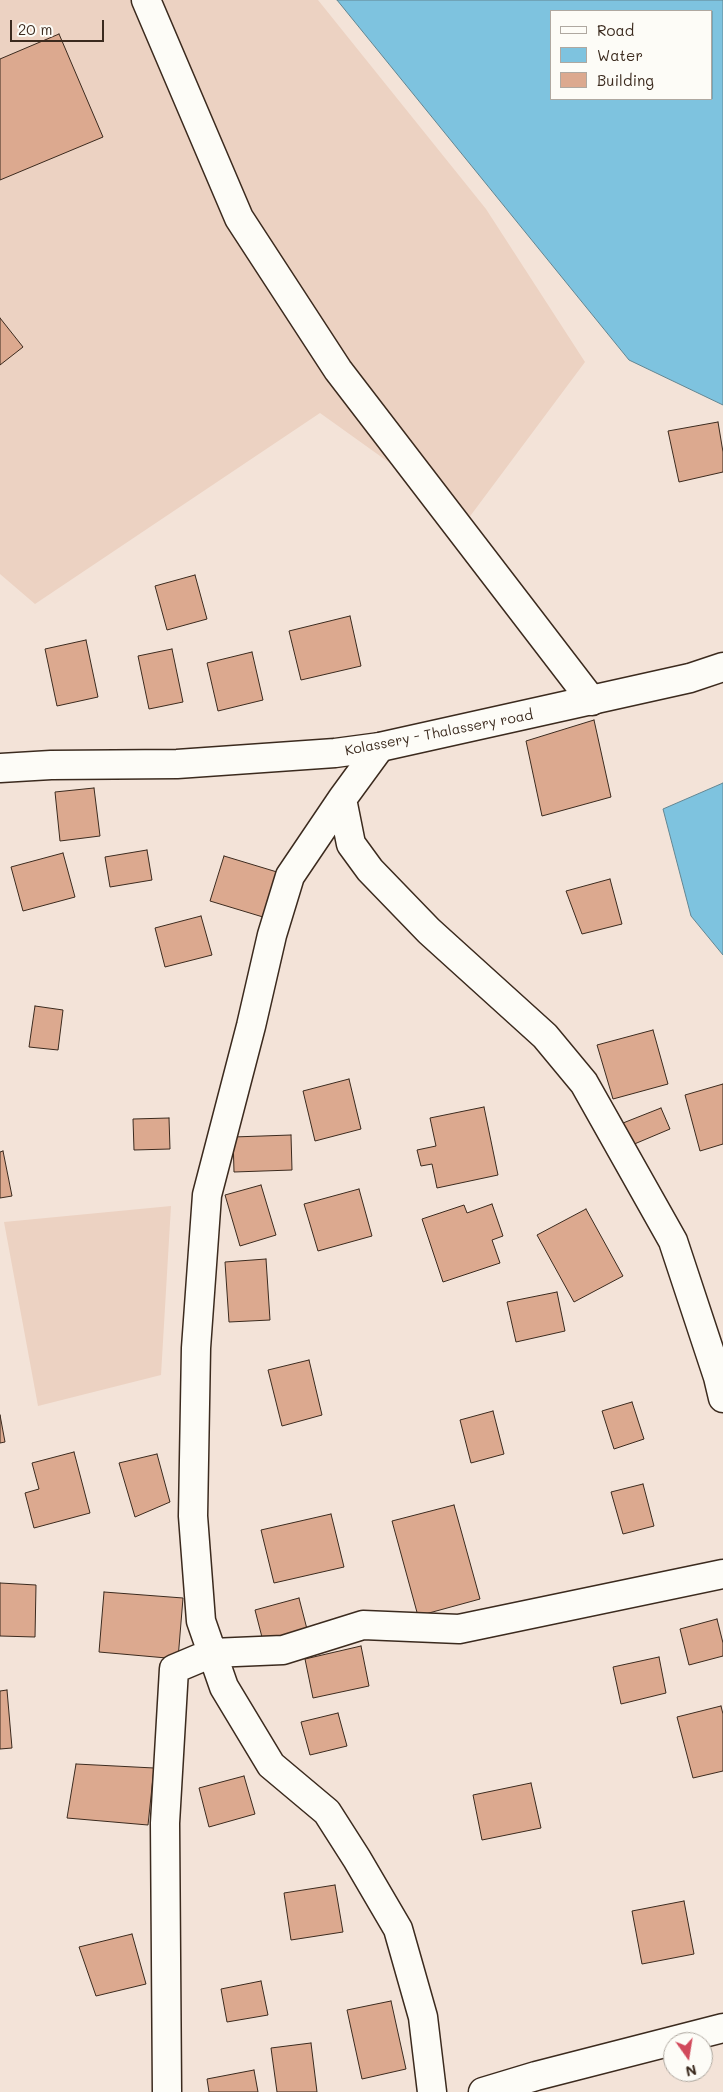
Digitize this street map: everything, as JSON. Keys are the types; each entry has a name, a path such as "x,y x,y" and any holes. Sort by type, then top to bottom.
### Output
{"street":[{"path":"146,0 239,218 338,370 592,700"},
{"name":"Kolassery - Thalassery road","path":"0,768 52,765 177,764 335,753 380,747 690,678 723,667"},
{"path":"380,747 290,876 272,935 251,1026 207,1195 196,1348 193,1516 201,1621 224,1688 271,1765 327,1812 398,1929 423,2018 432,2092"},
{"path":"342,799 350,844 370,870 429,931 545,1036 584,1083 673,1241 718,1377 723,1398"},
{"path":"167,2092 165,1823 174,1669 212,1653 283,1650 364,1625 459,1629 723,1574"},
{"path":"483,2092 536,2076 723,2028"}],"shaded area":[{"path":"0,0 318,0 486,209 585,362 468,519 320,413 35,604 0,574"},
{"path":"171,1206 161,1375 38,1406 4,1222"}],"water":[{"path":"337,0 723,0 723,405 629,360"},
{"path":"723,783 723,955 691,916 663,809"}],"building":[{"path":"59,34 103,137 0,180 0,59"},
{"path":"0,318 23,347 0,365"},
{"path":"718,422 723,452 723,472 679,482 668,431"},
{"path":"195,575 207,619 167,630 155,586"},
{"path":"350,616 361,666 301,680 289,631"},
{"path":"86,640 98,697 57,706 45,649"},
{"path":"172,649 183,702 149,709 138,656"},
{"path":"252,652 263,700 218,711 207,663"},
{"path":"594,720 611,797 542,816 526,741"},
{"path":"94,788 100,836 60,841 55,792"},
{"path":"147,850 152,880 110,887 105,857"},
{"path":"63,853 75,897 23,911 11,867"},
{"path":"224,856 277,872 263,917 210,901"},
{"path":"610,879 622,924 582,934 566,891"},
{"path":"201,916 212,955 165,967 155,928"},
{"path":"35,1006 63,1010 58,1050 29,1047"},
{"path":"653,1030 668,1084 613,1099 597,1045"},
{"path":"349,1079 361,1129 315,1141 303,1091"},
{"path":"723,1084 723,1144 700,1151 685,1095"},
{"path":"484,1107 498,1175 437,1188 432,1164 421,1166 417,1150 436,1146 430,1118"},
{"path":"661,1108 670,1129 632,1145 623,1123"},
{"path":"169,1118 170,1149 134,1150 133,1119"},
{"path":"291,1135 292,1170 234,1172 233,1137"},
{"path":"3,1151 12,1196 0,1198 0,1152"},
{"path":"261,1185 276,1235 240,1246 225,1195"},
{"path":"359,1189 372,1236 318,1251 304,1204"},
{"path":"492,1204 503,1236 492,1240 500,1263 443,1282 422,1219 464,1205 467,1213"},
{"path":"586,1209 623,1276 574,1302 537,1235"},
{"path":"266,1259 270,1320 229,1322 225,1262"},
{"path":"557,1292 565,1331 516,1342 507,1302"},
{"path":"309,1360 322,1415 282,1426 268,1370"},
{"path":"632,1402 644,1439 614,1449 602,1411"},
{"path":"493,1411 504,1454 471,1463 460,1420"},
{"path":"0,1415 5,1442 0,1443"},
{"path":"74,1452 90,1513 34,1528 25,1493 39,1489 32,1463"},
{"path":"157,1454 170,1502 135,1517 119,1463"},
{"path":"643,1484 654,1526 623,1534 611,1492"},
{"path":"454,1505 480,1599 418,1616 392,1521"},
{"path":"331,1514 344,1567 274,1583 261,1530"},
{"path":"0,1583 36,1585 35,1637 0,1636"},
{"path":"104,1592 183,1598 178,1659 99,1652"},
{"path":"299,1598 308,1633 264,1645 255,1610"},
{"path":"717,1619 723,1643 723,1656 689,1665 680,1629"},
{"path":"361,1646 369,1686 313,1698 305,1659"},
{"path":"659,1657 666,1693 621,1704 613,1667"},
{"path":"7,1690 12,1748 0,1749 0,1691"},
{"path":"721,1706 723,1714 723,1771 693,1778 677,1717"},
{"path":"338,1713 347,1746 310,1755 301,1722"},
{"path":"76,1764 154,1768 148,1825 67,1818"},
{"path":"244,1776 255,1814 209,1827 199,1788"},
{"path":"531,1783 541,1828 482,1840 473,1795"},
{"path":"335,1885 343,1932 291,1940 284,1893"},
{"path":"684,1901 694,1954 642,1964 632,1911"},
{"path":"132,1934 146,1984 96,1996 79,1947"},
{"path":"261,1981 268,2015 227,2022 221,1989"},
{"path":"391,2001 406,2069 362,2079 347,2010"},
{"path":"311,2043 317,2092 277,2092 271,2048"},
{"path":"254,2070 258,2092 209,2092 207,2079"}]}
